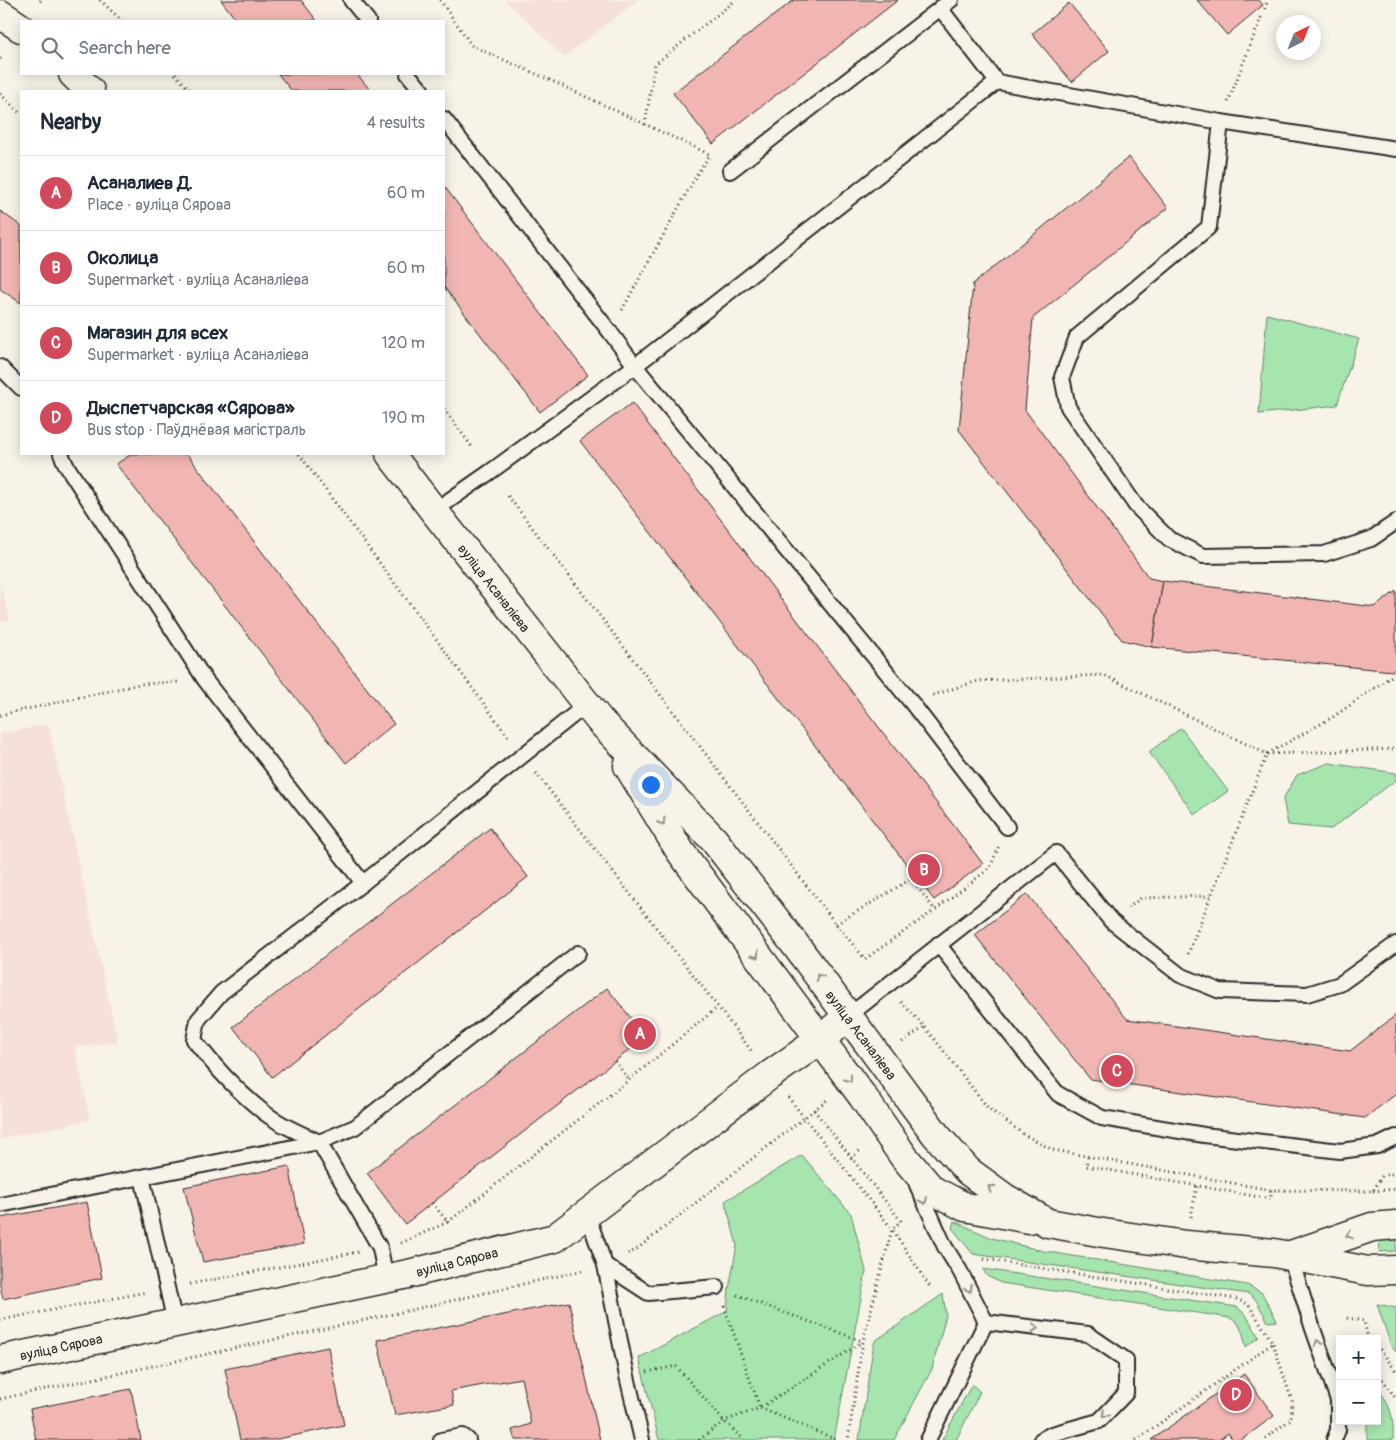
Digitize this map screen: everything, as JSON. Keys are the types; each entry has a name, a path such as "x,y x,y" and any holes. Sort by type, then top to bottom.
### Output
{"main road":[{"path":"0,14 20,27"},
{"path":"74,75 89,90"},
{"name":"вуліца Асаналіева","path":"391,455 593,713 714,840 797,947 936,1135 968,1171 1005,1198 1048,1223"},
{"name":"вуліца Асаналіева","path":"593,713 680,851 863,1097 904,1157 932,1190 965,1207 1104,1233 1186,1245 1290,1256 1368,1271 1396,1270"},
{"name":"вуліца Сярова","path":"0,1360 386,1279 555,1238 770,1075 820,1040 847,1016"},
{"path":"1290,1256 1372,1227 1396,1224"}],"lane":[{"path":"351,0 367,20"},
{"path":"734,169 945,4 997,82 1221,122 1396,149"},
{"path":"409,75 421,90"},
{"path":"434,511 635,366 997,82"},
{"path":"445,120 635,366 910,702 1006,827"},
{"path":"1221,122 1210,227 1077,337 1062,377 1068,407 1136,506 1169,539 1203,556 1324,554 1371,539 1396,522"},
{"path":"0,367 20,387"},
{"path":"61,455 66,465 205,680 363,883"},
{"path":"386,1279 380,1248 320,1142 294,1130 262,1111 217,1069 194,1040 198,1020 221,993 363,883 522,755 593,713"},
{"path":"847,1016 1056,853 1111,921 1180,975 1220,991 1307,994 1340,984 1396,944"},
{"path":"938,944 1058,1094 1102,1118 1204,1135 1340,1151 1377,1146 1396,1137"},
{"path":"0,1204 320,1142 355,1128 578,953"},
{"path":"904,1157 945,1247 986,1322"},
{"path":"142,1177 175,1323"},
{"path":"587,1214 605,1265 642,1440"},
{"path":"1290,1256 1338,1400 1338,1430 1334,1440"},
{"path":"605,1265 648,1293 717,1287"},
{"path":"928,1440 986,1322"},
{"path":"986,1322 1088,1334 1126,1360 1126,1393 1098,1421 1052,1434 1041,1440"},
{"path":"441,1440 463,1436 468,1440"}],"path":[{"path":"100,0 121,20"},
{"path":"440,0 472,46 709,154 734,169"},
{"path":"645,124 655,64 736,0"},
{"path":"1221,122 1268,0"},
{"path":"176,75 190,90"},
{"path":"0,94 20,113"},
{"path":"610,332 709,154"},
{"path":"445,410 472,447"},
{"path":"300,455 522,755 754,1054"},
{"path":"508,496 836,924 865,959 935,910 990,868 1006,827"},
{"path":"1180,975 1267,754 1333,717 1396,673"},
{"path":"910,702 978,681 1104,674 1267,754 1396,749"},
{"path":"0,715 140,684 205,680"},
{"path":"836,924 916,876"},
{"path":"911,880 935,910"},
{"path":"1111,921 1141,898 1211,896"},
{"path":"0,1320 401,1243 448,1222 629,1080 718,1007"},
{"path":"900,1044 925,1027"},
{"path":"615,1061 629,1080"},
{"path":"786,1095 892,1229 930,1287"},
{"path":"0,1399 416,1309 605,1265 637,1249 827,1100"},
{"path":"814,1110 901,1221 892,1229 862,1342 848,1440"},
{"path":"1088,1157 1086,1166 1271,1199 1271,1190"},
{"path":"1373,1191 1396,1189"},
{"path":"432,1203 448,1222"},
{"path":"984,1259 1236,1298 1248,1304 1273,1343 1292,1401 1291,1420 1263,1440"},
{"path":"717,1287 862,1342"},
{"path":"717,1287 760,1408 837,1440"},
{"path":"1347,1318 1364,1321 1367,1335"},
{"path":"699,1440 724,1421 760,1408 862,1342"},
{"path":"1136,1440 1273,1343"},
{"path":"1381,1350 1396,1371"},
{"path":"627,1376 676,1366 724,1421 744,1440"},
{"path":"1381,1377 1396,1399"}],"shaded area":[{"path":"505,0 638,0 564,57"},
{"path":"0,583 10,620 0,622"},
{"path":"48,724 118,1042 75,1047 90,1120 0,1139 0,734"}],"green space":[{"path":"1267,314 1359,339 1337,405 1259,414"},
{"path":"1181,728 1228,791 1195,815 1149,752"},
{"path":"1329,763 1396,773 1396,780 1331,829 1288,825 1283,799 1297,775"},
{"path":"802,1155 851,1214 866,1271 834,1440 659,1440 639,1358 727,1311 737,1245 725,1201"},
{"path":"954,1221 992,1238 1043,1251 1247,1285 1262,1293 1277,1321 1268,1322 1256,1300 1249,1294 973,1254 952,1228"},
{"path":"1396,1237 1396,1251 1379,1252 1380,1239"},
{"path":"983,1269 1237,1307 1246,1315 1259,1337 1246,1347 1238,1323 1230,1318 1001,1283 987,1276"},
{"path":"943,1294 946,1315 932,1369 894,1440 859,1440 875,1341"},
{"path":"1377,1304 1396,1308 1396,1352 1391,1346"},
{"path":"972,1384 980,1392 956,1440 942,1440"},
{"path":"1381,1393 1391,1412 1393,1440 1367,1440 1367,1425 1381,1425"}],"building":[{"path":"221,0 301,0 316,20 236,20"},
{"path":"794,0 898,0 713,144 673,93"},
{"path":"1197,0 1259,0 1263,5 1227,35"},
{"path":"1069,3 1109,51 1072,82 1032,34"},
{"path":"279,75 358,75 370,90 291,90"},
{"path":"1129,157 1168,208 1033,318 1025,410 1149,578 1163,581 1152,647 1122,640 959,430 973,284"},
{"path":"445,187 588,375 540,412 445,288"},
{"path":"0,211 20,225 20,302 0,289"},
{"path":"632,403 983,864 934,900 580,441"},
{"path":"130,455 188,455 394,724 346,763 116,464"},
{"path":"1163,581 1375,607 1396,591 1396,668 1392,671 1152,647"},
{"path":"490,828 528,877 272,1077 233,1027"},
{"path":"1027,894 1127,1019 1350,1051 1396,1015 1396,1094 1365,1118 1090,1079 975,935"},
{"path":"607,988 646,1037 405,1224 367,1173"},
{"path":"289,1166 304,1244 203,1262 184,1187"},
{"path":"87,1202 102,1278 3,1299 0,1285 0,1218"},
{"path":"569,1302 600,1440 515,1440 512,1430 531,1424 521,1378 451,1391 454,1405 395,1415 377,1340"},
{"path":"328,1347 344,1425 273,1440 240,1440 225,1369"},
{"path":"1244,1374 1274,1416 1241,1440 1233,1440 1228,1433 1219,1440 1151,1440"},
{"path":"131,1389 141,1440 36,1440 30,1409"}],"place":[{"name":"Околица","path":"924,870"},
{"name":"Асаналиев Д.","path":"640,1034"},
{"name":"Магазин для всех","path":"1117,1071"},
{"name":"Дыспетчарская «Сярова»","path":"1236,1395"}]}
